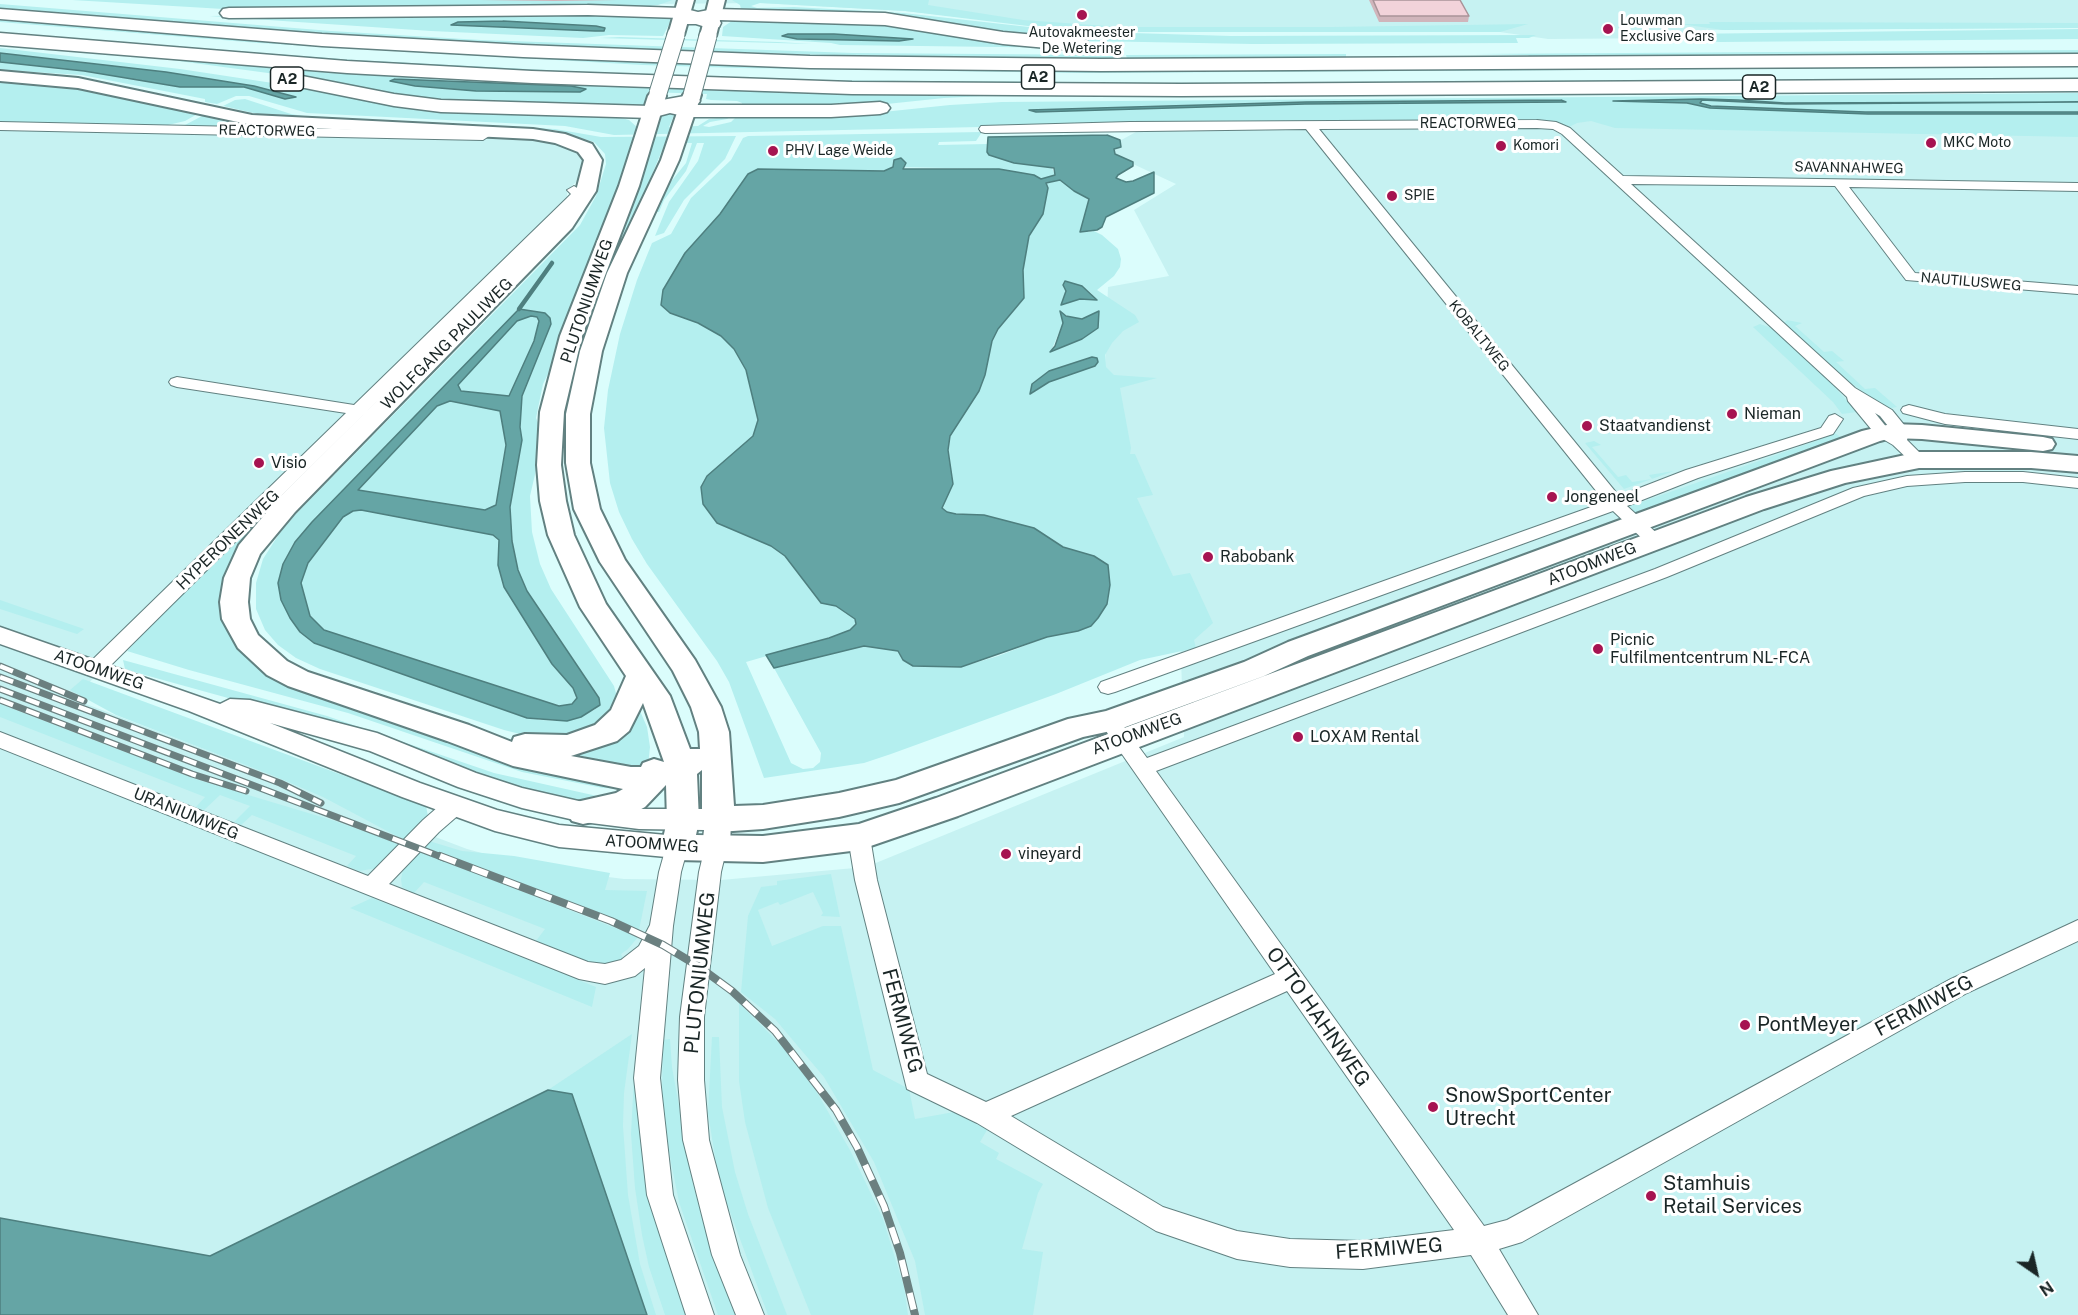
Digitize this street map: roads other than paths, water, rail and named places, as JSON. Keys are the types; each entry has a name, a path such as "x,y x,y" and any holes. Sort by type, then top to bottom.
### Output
{"highway":[{"path":"23,0 168,10"},
{"name":"A2","path":"0,2 341,29 664,45 949,52 1208,53 2078,48"},
{"name":"A2","path":"213,12 278,14 527,10 636,11 695,16 885,19 1027,41 1098,45"},
{"name":"A2","path":"0,14 365,43 821,62 1101,65 2078,60"},
{"name":"A2","path":"0,27 327,53 576,66 810,74 1174,77 2078,72"},
{"name":"A2","path":"0,39 347,67 710,84 980,90 2078,85"},
{"name":"A2","path":"40,43 131,59 269,76 430,105 670,115 717,111 831,111 963,99 1125,97 1289,89"},
{"name":"A2","path":"1130,47 1208,53"}],"main road":[{"path":"670,115 695,16"},
{"path":"670,115 695,16"},
{"name":"WOLFGANG PAULIWEG","path":"0,75 82,80 283,119 560,133 581,139 596,148 601,159 588,205 573,224 284,519 254,561 246,594 249,616 258,635 274,652 319,675 525,745 567,746 606,733 618,723 624,714 641,674"},
{"name":"WOLFGANG PAULIWEG","path":"0,75 78,83 252,120 547,136 573,141 590,153 593,160 586,191 565,224 265,529 248,551 237,578 234,602 236,619 248,641 277,668 298,678 549,765 632,779 667,773"},
{"name":"PLUTONIUMWEG","path":"667,773 656,764 670,732 656,696 594,607 577,571 561,535 553,501 549,465 552,412 571,336 629,186 670,115"},
{"name":"PLUTONIUMWEG","path":"670,115 591,351 578,414 578,463 587,509 613,562 685,667 700,693 714,732 718,779 717,834"},
{"name":"ATOOMWEG","path":"1645,533 1810,484 1886,465 1906,432"},
{"name":"ATOOMWEG","path":"680,834 717,834 763,849 860,837 947,807 1115,730 1645,533 1906,432 2019,460 2077,465"},
{"name":"ATOOMWEG","path":"717,834 763,817 839,805 899,791 1079,728 1115,730"},
{"path":"583,812 623,804 634,798 667,773 702,754 714,732"},
{"path":"667,773 680,834"}],"street":[{"name":"KOBALTWEG","path":"1310,125 1616,504 1645,533"},
{"name":"REACTORWEG","path":"985,129 1551,125 1566,131 1849,391 1906,432"},
{"name":"REACTORWEG","path":"0,126 534,137"},
{"name":"SAVANNAHWEG","path":"1620,180 2078,187"},
{"name":"NAUTILUSWEG","path":"1839,183 1911,277 2078,290"},
{"name":"HYPERONENWEG","path":"95,669 361,411 500,270 572,201 578,193 573,190"},
{"path":"177,382 361,411"},
{"path":"1108,687 1831,425"},
{"name":"ATOOMWEG","path":"1906,432 2078,434"},
{"name":"ATOOMWEG","path":"1142,768 1661,573 1731,542 1859,492 1907,481 1965,477 2023,477 2077,465"},
{"path":"1392,585 1407,600 1414,619"},
{"name":"ATOOMWEG","path":"0,635 198,705 495,820 559,836 680,834"},
{"name":"ATOOMWEG","path":"198,705 250,709 310,724 377,743 467,780 522,798 583,812 639,819 680,834"},
{"name":"OTTO HAHNWEG","path":"1115,730 1478,1241 1524,1315"},
{"name":"URANIUMWEG","path":"0,740 587,972 614,973 627,969 647,953 661,926"},
{"path":"372,888 431,826 454,806"},
{"path":"680,834 670,872 661,926 647,1077 660,1195 700,1315"},
{"name":"PLUTONIUMWEG","path":"717,834 692,1017 691,1080 696,1140 711,1201 726,1255 750,1315"},
{"name":"FERMIWEG","path":"860,837 866,880 916,1081 986,1115 1156,1218 1237,1245 1290,1253 1363,1255 1478,1241 1512,1232 1959,986 2078,930"},
{"path":"986,1115 1290,978"}],"waterway":[{"path":"519,309 552,263"}],"railway":[{"path":"0,666 84,701"},
{"path":"0,677 280,783 321,803"},
{"path":"0,689 444,858"},
{"path":"0,700 192,774 246,791"},
{"path":"440,856 611,921 663,945 698,966 732,991 775,1031 836,1110 857,1147 884,1206 900,1253 915,1315"}],"place":[{"name":"Autovakmeester De Wetering","path":"1082,15"},
{"name":"Louwman Exclusive Cars","path":"1608,29"},
{"name":"MKC Moto","path":"1931,143"},
{"name":"Komori","path":"1501,146"},
{"name":"PHV Lage Weide","path":"773,151"},
{"name":"SPIE","path":"1392,196"},
{"name":"Nieman","path":"1732,414"},
{"name":"Staatvandienst","path":"1587,426"},
{"name":"Visio","path":"259,463"},
{"name":"Jongeneel","path":"1552,497"},
{"name":"Rabobank","path":"1208,557"},
{"name":"Picnic Fulfilmentcentrum NL-FCA","path":"1598,649"},
{"name":"LOXAM Rental","path":"1298,737"},
{"name":"vineyard","path":"1006,854"},
{"name":"PontMeyer","path":"1745,1025"},
{"name":"SnowSportCenter Utrecht","path":"1433,1107"},
{"name":"Stamhuis Retail Services","path":"1651,1196"}]}
